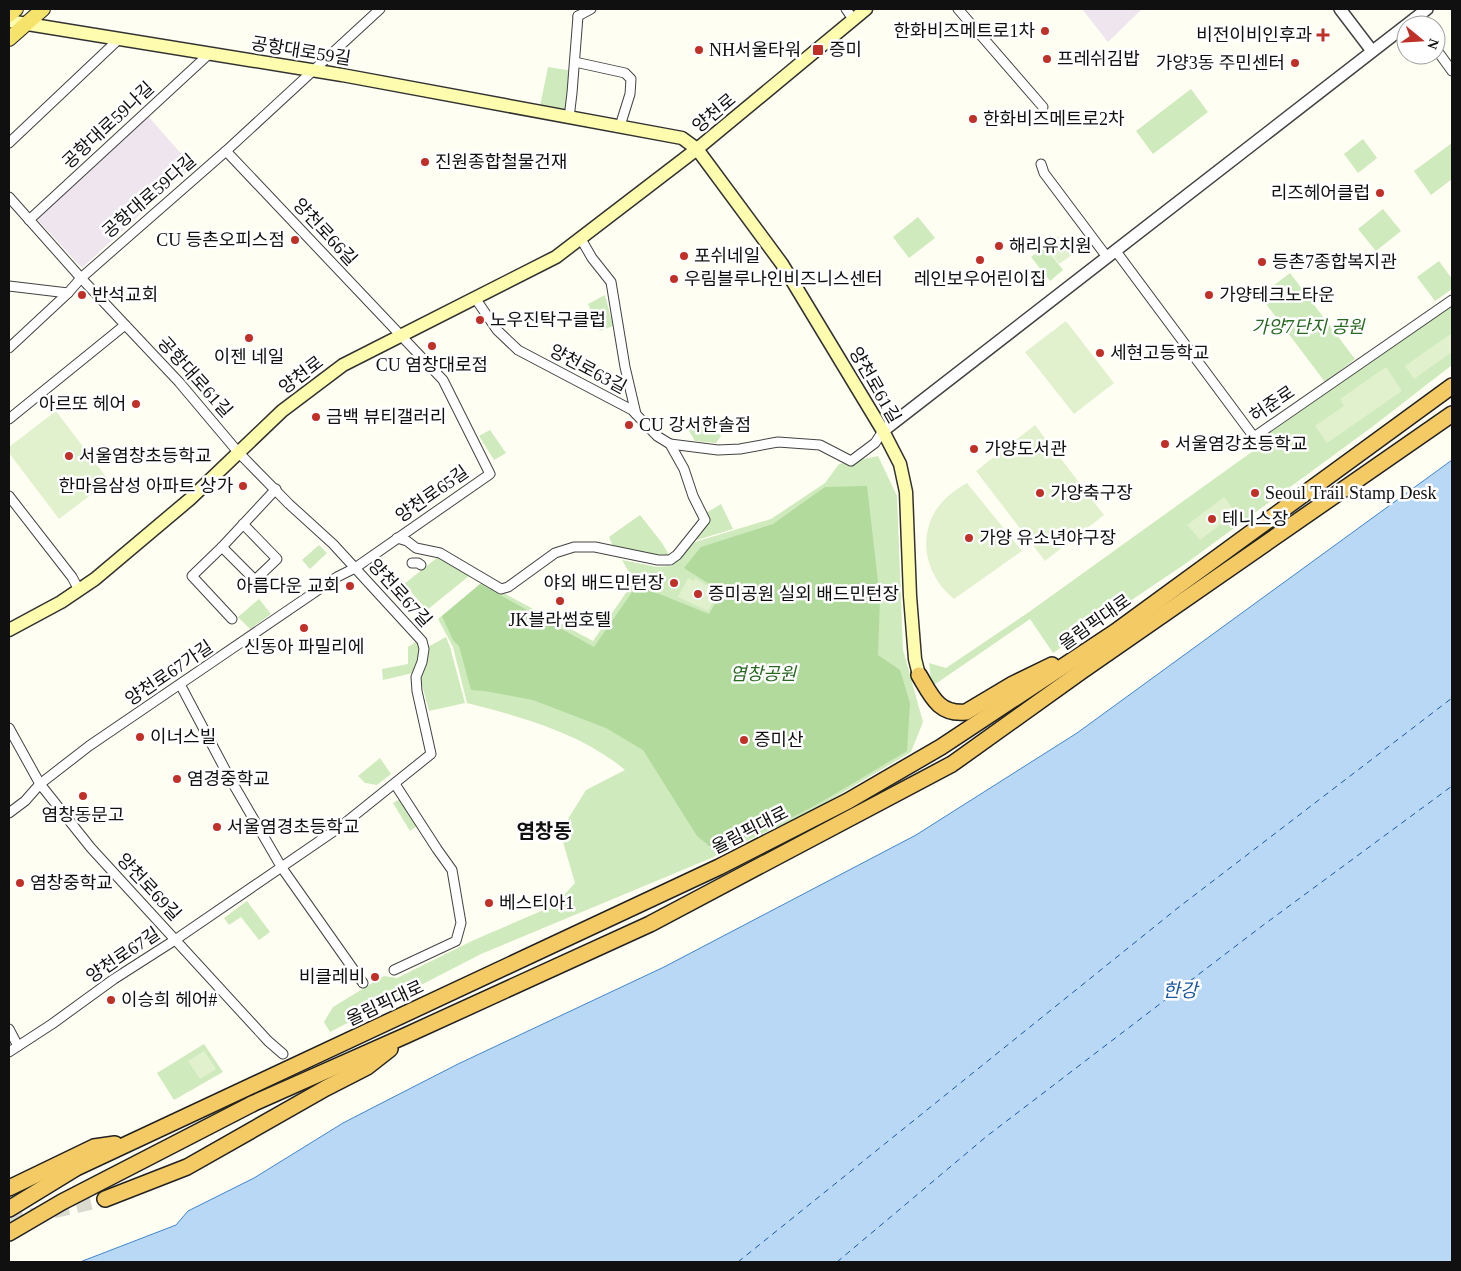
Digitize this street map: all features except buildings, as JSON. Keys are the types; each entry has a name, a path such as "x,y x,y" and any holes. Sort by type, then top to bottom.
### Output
{"highway":[{"path":"1447,389 1452,378"},
{"name":"올림픽대로","path":"9,1210 76,1168 710,871 848,801 941,747 1116,632 1447,389"},
{"name":"올림픽대로","path":"9,1233 62,1202 254,1103 650,924 952,764 1082,671 1452,414"},
{"path":"919,675 926,691 941,706 948,711 966,712 1013,684 1116,632"},
{"path":"105,1199 187,1167 326,1088 367,1067 407,1035"},
{"path":"9,1188 94,1147 132,1141"}],"main road":[{"path":"9,15 16,9"},
{"path":"9,39 43,9"},
{"name":"양천로","path":"9,630 61,602 95,579 190,499 282,411 342,365 556,257 697,149 849,14 866,9"},
{"name":"공항대로59길","path":"9,21 313,70 620,126 682,138 697,149"},
{"name":"양천로61길","path":"697,149 782,264 883,431 900,464 906,492 910,596 915,659 919,675"}],"street":[{"name":"공항대로59다길","path":"9,348 68,293 81,278 226,151 380,9"},
{"path":"569,118 574,62 575,12 591,9"},
{"path":"958,9 1043,108"},
{"path":"1340,9 1372,51"},
{"path":"883,431 1372,51 1396,35"},
{"path":"9,143 120,39"},
{"name":"공항대로59나길","path":"29,220 209,54"},
{"path":"574,62 625,73 631,79 630,94 620,126"},
{"name":"양천로66길","path":"226,151 400,336"},
{"path":"1041,164 1044,173 1111,254"},
{"name":"공항대로61길","path":"9,197 81,278 179,382 238,452"},
{"path":"581,239 592,258 611,282 625,367 636,415"},
{"name":"허준로","path":"1111,254 1254,437 1452,300"},
{"path":"9,286 68,293"},
{"name":"양천로63길","path":"475,298 497,330 518,350 632,410 657,436 670,444 718,450 740,449 778,442 820,445 851,461 875,444 883,431"},
{"path":"9,419 125,325"},
{"name":"양천로65길","path":"355,568 490,474 444,380 400,336"},
{"name":"양천로63길","path":"396,538 407,540 416,548 440,553 502,589 508,588 555,553 574,547 595,547 658,560 670,560 705,520 693,496 684,469 670,444"},
{"name":"양천로67길","path":"9,1052 114,979 282,868 303,851 340,827 396,784 431,754 417,691 416,677 420,669 424,649 422,641 333,544 238,452"},
{"path":"232,619 192,576 276,489"},
{"path":"9,496 72,577 79,590"},
{"path":"222,547 254,580 277,559 244,524"},
{"path":"412,563 421,565"},
{"name":"양천로67가길","path":"9,813 26,801 40,784 90,746 355,568"},
{"path":"181,686 228,775 282,868 363,983"},
{"name":"양천로69길","path":"9,728 40,784 91,848 268,1041 283,1054"},
{"path":"394,970 456,941 461,923 452,870 396,784"},
{"path":"9,1030 18,1046"}],"shaded area":[{"path":"1082,9 1142,9 1108,42"},
{"path":"147,115 192,166 82,268 35,217"}],"green space":[{"path":"548,67 573,71 568,116 539,111"},
{"path":"1191,89 1208,112 1153,154 1136,131"},
{"path":"1363,139 1377,158 1358,173 1344,154"},
{"path":"1452,143 1452,179 1431,195 1414,171"},
{"path":"1383,209 1401,231 1376,251 1358,229"},
{"path":"918,217 935,238 909,258 893,237"},
{"path":"1058,236 1072,255 1059,264 1045,245"},
{"path":"1045,247 1063,270 1050,281 1031,257"},
{"path":"1439,261 1452,279 1452,289 1435,301 1417,277"},
{"name":"가양7단지 공원","path":"1290,273 1355,359 1325,382 1260,296"},
{"path":"605,295 613,326 600,331 588,304"},
{"path":"1452,303 1452,365 1372,427 1185,564 1053,653 1030,619 934,685 931,680 929,663 946,668 1029,612 1253,451 1252,442"},
{"path":"1066,321 1114,383 1074,414 1025,352"},
{"path":"1452,333 1452,352 1414,379 1405,366"},
{"path":"1386,367 1402,391 1327,443 1315,426 1344,406 1340,399"},
{"path":"56,411 109,481 59,519 9,453 9,447"},
{"path":"700,422 710,423 721,436 716,443 695,441 689,431"},
{"name":"가양축구장","path":"1035,425 1104,515 1045,561 976,471"},
{"path":"490,430 506,453 494,460 479,436"},
{"name":"염창공원","path":"878,456 897,496 903,650 923,722 911,752 813,810 709,859 481,954 330,1032 324,1022 333,1007 384,976 397,978 474,940 555,905 575,883 560,832 586,790 625,770 608,757 570,736 509,714 467,703 453,647 438,619 483,582 593,641 634,581 622,560 657,567 671,566 695,542 771,519 825,483 839,464"},
{"name":"가양 유소년야구장","path":"967,483 1022,551 954,599 945,591 932,572 928,561 926,538 933,515 939,505"},
{"name":"염창공원","path":"867,486 880,599 878,655 900,670 910,703 907,751 812,807 763,831 712,848 697,836 643,750 606,728 533,700 471,690 459,646 453,640 442,616 480,584 594,647 637,585 709,614 722,592 684,568 701,547 773,524 825,487"},
{"name":"테니스장","path":"1224,497 1236,513 1200,540 1187,525"},
{"path":"721,504 733,529 697,540 695,538 710,520 706,513"},
{"path":"640,515 669,555 651,554 613,546 609,537"},
{"path":"319,545 327,553 310,569 302,560"},
{"path":"438,557 469,576 427,610 404,584"},
{"name":"증미공원 실외 배드민턴장","path":"688,578 694,581 695,578 718,592 708,611 678,597"},
{"path":"259,599 271,614 250,629 238,617"},
{"path":"446,637 465,703 429,711 420,677 426,648"},
{"path":"419,640 420,657 413,673 383,680 382,669 408,664 408,647"},
{"path":"380,758 391,774 377,785 365,783 358,776"},
{"path":"403,797 420,824 410,831 393,803"},
{"path":"247,901 270,932 259,940 241,917 229,925 224,918"},
{"path":"204,1044 223,1072 174,1100 157,1073"},
{"path":"204,1051 216,1069 200,1079 188,1061"}],"water":[{"name":"한강","path":"1452,460 1452,1262 80,1262 176,1225 188,1211 254,1178 343,1123 458,1064 664,967 916,835 1077,733"}],"ferry route":[{"path":"738,1262 1179,907 1452,698"},
{"path":"837,1262 987,1136 1262,926 1452,786"}],"tunnel":[{"path":"9,1221 105,1199"}],"place":[{"name":"한화비즈메트로1차","path":"1045,31"},
{"name":"비전이비인후과","path":"1323,35"},
{"name":"NH서울타워","path":"699,50"},
{"name":"증미","path":"818,50"},
{"name":"프레쉬김밥","path":"1047,59"},
{"name":"가양3동 주민센터","path":"1295,63"},
{"name":"한화비즈메트로2차","path":"973,119"},
{"name":"진원종합철물건재","path":"425,162"},
{"name":"리즈헤어클럽","path":"1380,193"},
{"name":"CU 등촌오피스점","path":"295,240"},
{"name":"해리유치원","path":"999,246"},
{"name":"포쉬네일","path":"684,256"},
{"name":"레인보우어린이집","path":"980,260"},
{"name":"등촌7종합복지관","path":"1262,262"},
{"name":"우림블루나인비즈니스센터","path":"674,279"},
{"name":"반석교회","path":"82,295"},
{"name":"가양테크노타운","path":"1209,295"},
{"name":"노우진탁구클럽","path":"480,320"},
{"name":"이젠 네일","path":"249,338"},
{"name":"CU 염창대로점","path":"432,346"},
{"name":"세현고등학교","path":"1100,353"},
{"name":"아르또 헤어","path":"136,404"},
{"name":"금백 뷰티갤러리","path":"316,417"},
{"name":"CU 강서한솔점","path":"629,425"},
{"name":"서울염강초등학교","path":"1165,444"},
{"name":"가양도서관","path":"974,449"},
{"name":"서울염창초등학교","path":"69,456"},
{"name":"한마음삼성 아파트 상가","path":"243,486"},
{"name":"가양축구장","path":"1040,493"},
{"name":"Seoul Trail Stamp Desk","path":"1255,493"},
{"name":"테니스장","path":"1212,519"},
{"name":"가양 유소년야구장","path":"969,538"},
{"name":"야외 배드민턴장","path":"674,583"},
{"name":"아름다운 교회","path":"350,586"},
{"name":"증미공원 실외 배드민턴장","path":"698,594"},
{"name":"JK블라썸호텔","path":"560,601"},
{"name":"신동아 파밀리에","path":"304,628"},
{"name":"이너스빌","path":"140,737"},
{"name":"증미산","path":"744,740"},
{"name":"염경중학교","path":"177,779"},
{"name":"염창동문고","path":"83,796"},
{"name":"서울염경초등학교","path":"217,827"},
{"name":"염창중학교","path":"20,883"},
{"name":"베스티아1","path":"489,903"},
{"name":"비클레비","path":"375,977"},
{"name":"이승희 헤어#","path":"111,1000"}],"district":[{"name":"염창동","path":"544,831"}]}
